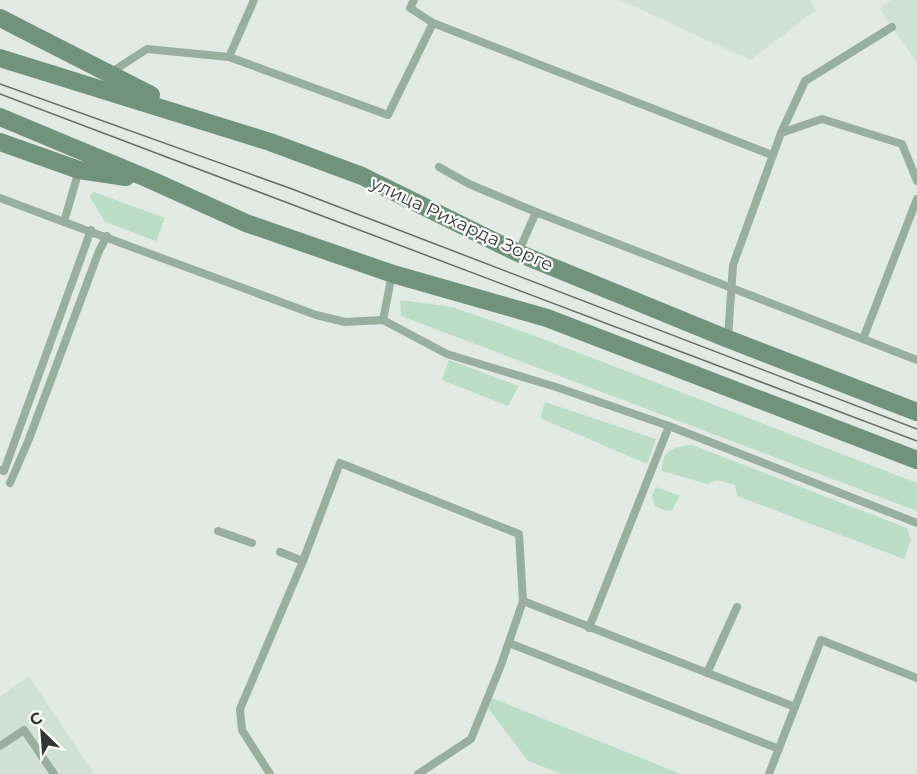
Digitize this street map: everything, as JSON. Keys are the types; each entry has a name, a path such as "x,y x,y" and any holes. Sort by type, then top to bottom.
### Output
{"main road":[{"path":"0,18 110,73 187,115"},
{"name":"улица Рихарда Зорге","path":"0,58 270,142 362,176 518,253 728,339 917,412"},
{"path":"0,117 151,180 246,223 393,274 547,318 917,460"},
{"path":"0,142 79,170 151,180"}],"lane":[{"path":"229,57 254,0"},
{"path":"414,0 410,8 433,23 772,155"},
{"path":"110,73 147,49 229,57 388,115 433,23"},
{"path":"728,339 733,265 772,155 805,81 892,27"},
{"path":"781,133 822,119 902,144 917,181"},
{"path":"438,167 469,184 536,212 917,360"},
{"path":"64,222 79,170"},
{"path":"0,198 92,230 316,315 345,322 383,320 447,354 556,387 669,426 917,523"},
{"path":"863,339 916,209 917,199"},
{"path":"518,253 536,212"},
{"path":"0,470 4,471 92,230"},
{"path":"10,483 29,439 99,251 107,236"},
{"path":"383,320 393,274"},
{"path":"589,628 669,426"},
{"path":"270,774 242,730 240,709 303,561 340,463 519,534 523,601 471,739 418,774"},
{"path":"218,531 252,543"},
{"path":"280,552 303,561"},
{"path":"523,601 795,707"},
{"path":"707,673 737,607"},
{"path":"769,774 820,640 917,678"},
{"path":"509,643 779,750"},
{"path":"0,746 24,730 54,774"}],"shaded area":[{"path":"620,0 810,0 816,10 750,60"},
{"path":"891,0 917,0 917,63 879,8"},
{"path":"29,676 94,774 0,774 0,696"}],"green space":[{"path":"94,192 165,218 156,241 105,222 89,196"},
{"path":"400,300 452,307 530,334 917,483 917,511 401,316"},
{"path":"449,360 519,386 508,406 442,380"},
{"path":"545,402 656,439 647,464 540,418"},
{"path":"692,445 907,528 911,540 904,559 737,496 735,485 718,480 707,484 662,471 664,458 670,450"},
{"path":"656,487 680,496 672,510 666,511 655,506 652,495"},
{"path":"492,698 681,774 562,774 528,761 488,708"}],"tram line":[{"path":"0,84 292,189 917,429"},
{"path":"0,94 917,441"}]}
